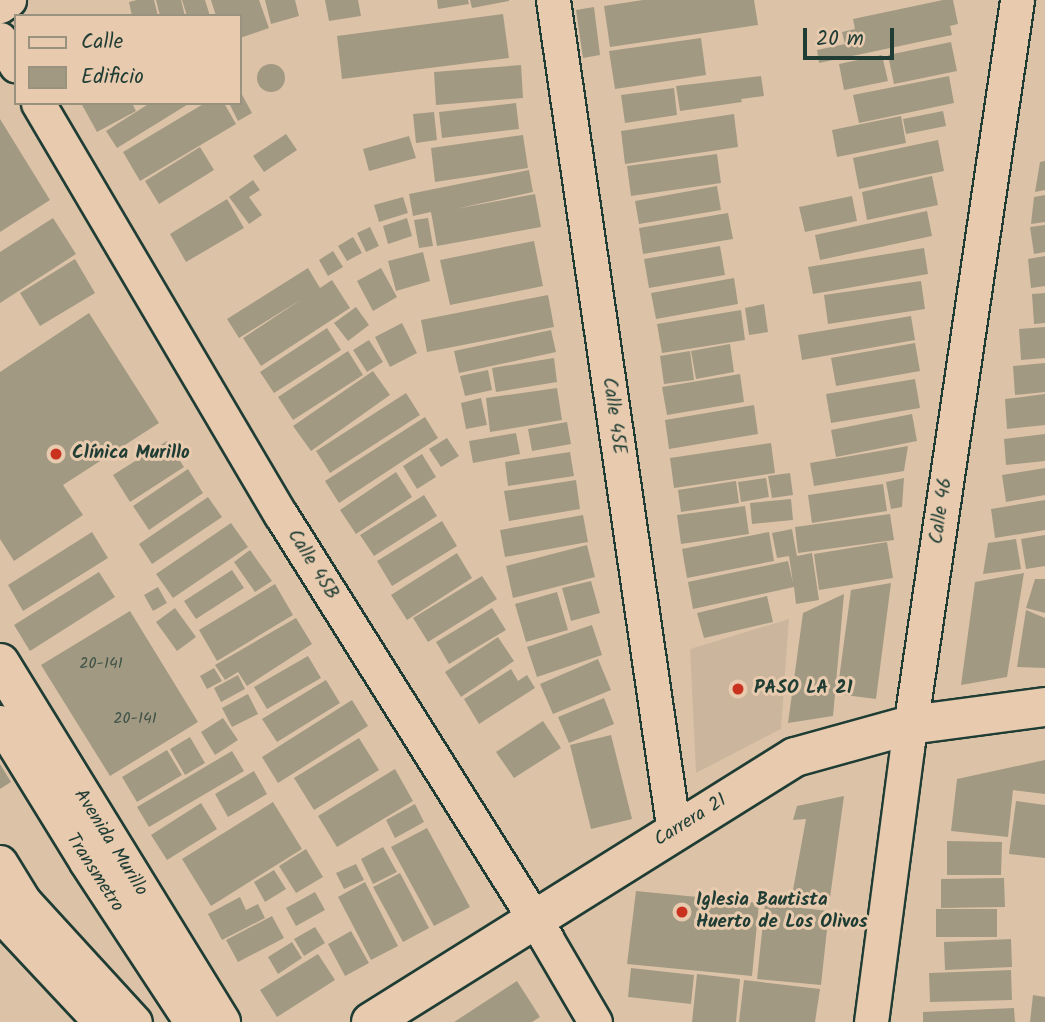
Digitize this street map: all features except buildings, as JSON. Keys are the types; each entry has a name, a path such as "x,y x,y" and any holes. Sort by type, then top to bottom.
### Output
{"main road":[{"name":"Avenida Murillo","path":"0,663 221,1022"},
{"name":"Carrera 21","path":"371,1022 795,757 910,725 1045,707"},
{"path":"0,911 104,1022"}],"street":[{"path":"0,6 9,0"},
{"name":"Calle 45E","path":"553,0 674,832"},
{"name":"Calle 46","path":"871,1022 910,725 1017,0"},
{"path":"0,39 14,63"},
{"name":"Calle 45B","path":"39,105 281,515 595,1022"},
{"name":"Transmetro","path":"0,722 86,862 191,1022"},
{"path":"0,862 24,901 135,1022"}],"shaded area":[{"name":"PASO LA 21","path":"789,619 781,729 696,773 690,649"}],"place":[{"name":"Clínica Murillo","path":"56,454"},
{"name":"PASO LA 21","path":"738,689"},
{"name":"Iglesia Bautista Huerto de Los Olivos","path":"682,912"}]}
